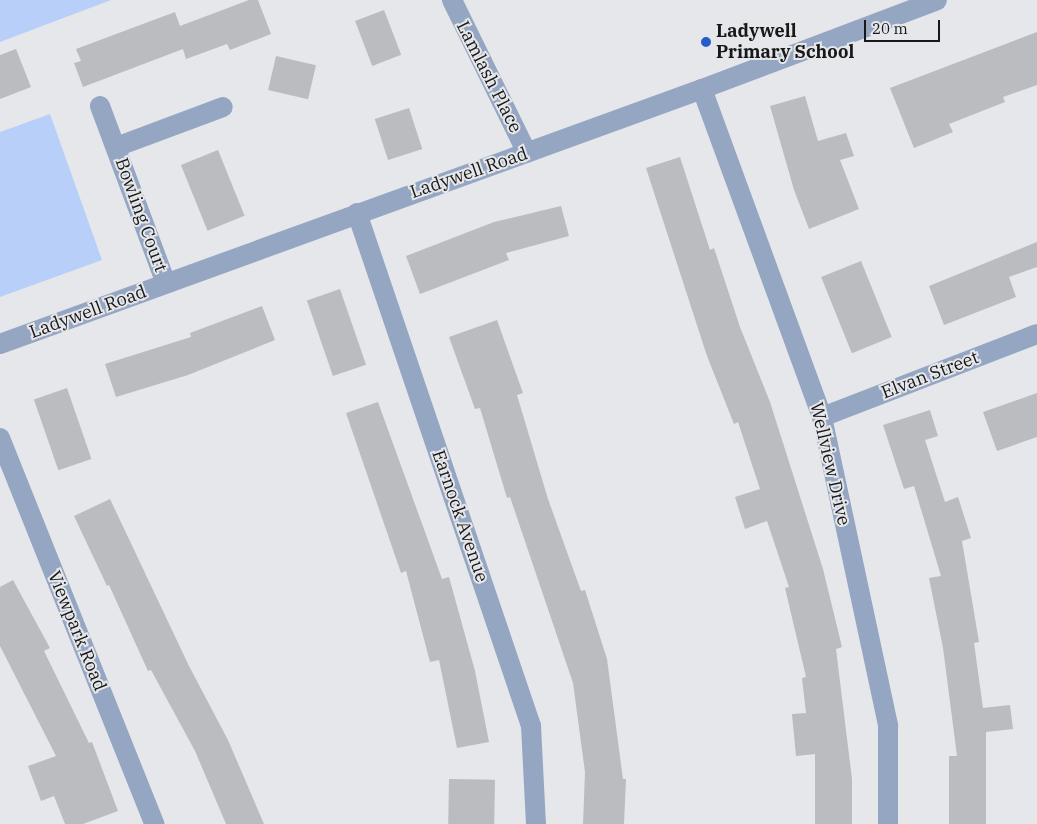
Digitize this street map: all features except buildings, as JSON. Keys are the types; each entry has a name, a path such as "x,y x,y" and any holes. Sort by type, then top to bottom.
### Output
{"street":[{"name":"Lamlash Place","path":"452,0 527,153"},
{"name":"Ladywell Road","path":"0,344 357,213 702,90 937,0"},
{"name":"Wellview Drive","path":"702,90 822,418 888,726 888,824"},
{"name":"Bowling Court","path":"100,106 166,283"},
{"name":"Bowling Court","path":"116,147 223,107"},
{"name":"Earnock Avenue","path":"357,213 531,726 536,824"},
{"name":"Elvan Street","path":"822,418 1037,334"},
{"name":"Viewpark Road","path":"0,438 154,824"}],"shaded area":[{"path":"0,0 111,0 0,42"},
{"path":"50,114 102,260 0,297 0,132"}],"place":[{"name":"Ladywell Primary School","path":"706,42"}]}
